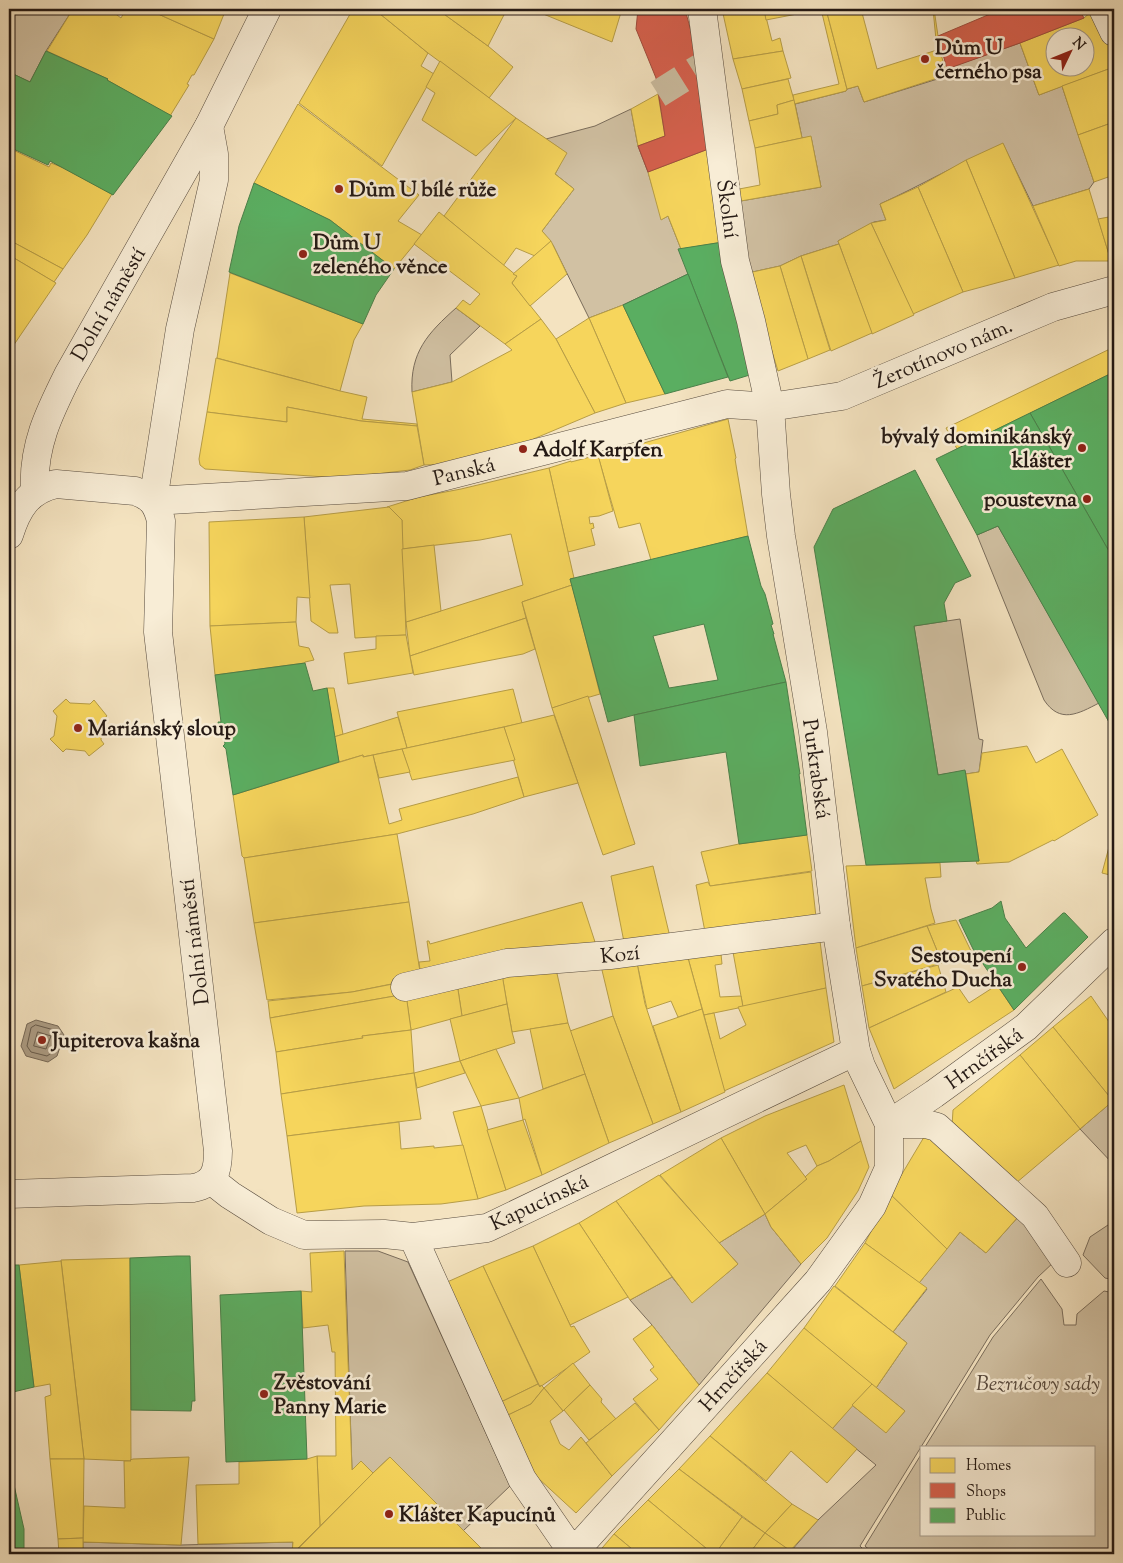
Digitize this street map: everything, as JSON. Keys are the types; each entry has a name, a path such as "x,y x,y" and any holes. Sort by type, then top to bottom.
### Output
{"street":[{"name":"Dolní náměstí","path":"35,492 36,455 53,405 68,375 209,126 267,9"},
{"name":"Školní","path":"702,9 705,65 735,261 770,407"},
{"path":"1103,9 1114,32"},
{"name":"Dolní náměstí","path":"209,126 214,154 214,180 180,329 153,501 158,509 161,522 158,632 218,1151 218,1164 211,1180"},
{"name":"Žerotínovo nám.","path":"770,407 842,396 1053,307 1114,290"},
{"name":"Panská","path":"153,501 407,486 728,404 770,407"},
{"name":"Purkrabská","path":"770,407 781,536 813,732 836,926 856,1050 861,1066 889,1124"},
{"path":"9,535 20,508 35,492 56,484 135,491 145,494 153,501"},
{"name":"Kozí","path":"405,987 507,963 610,956 836,926"},
{"name":"Hrnčířská","path":"414,1237 522,1479 574,1553 818,1280 872,1206 889,1168 889,1124 934,1094 1026,1027 1114,942"},
{"name":"Kapucínská","path":"211,1180 230,1195 271,1221 304,1235 384,1234 414,1237 487,1228 856,1050"},
{"path":"889,1124 926,1124 937,1127 1035,1216 1067,1263"},
{"path":"9,1194 194,1188 203,1186 211,1180"}],"green space":[{"path":"9,9 73,9 46,51 30,82 9,72"},
{"path":"1020,43 1039,95 1062,86 1094,182 1089,189 1033,206 1003,144 880,204 886,220 874,222 838,241 839,244 801,256 780,266 748,273 735,202 821,187 811,137 802,138 795,104 846,91 858,86 864,102 947,76 945,69"},
{"path":"631,109 638,146 662,219 668,216 681,249 688,274 623,305 589,318 553,245 542,231 574,189 555,174 566,153 546,139 595,126"},
{"path":"456,308 480,326 450,355 452,382 412,392 414,366 423,344 437,326"},
{"path":"998,526 1099,703 1084,711 1070,715 1063,714 1056,712 1044,700 977,535"},
{"path":"960,619 979,739 983,740 979,772 966,774 965,771 938,775 914,626"},
{"path":"1114,1100 1114,1165 1080,1129"},
{"path":"765,1214 771,1227 801,1264 699,1385 630,1300 672,1277 692,1302 738,1264 719,1243"},
{"path":"1018,1217 1051,1251 1055,1261 1038,1277 990,1335 860,1546 868,1554 749,1554 765,1533 791,1551 818,1520 876,1465 832,1429 852,1405 886,1432 905,1411 876,1388 907,1343 893,1332 927,1289 919,1283 960,1232 986,1253"},
{"path":"1114,1221 1114,1280 1105,1278 1083,1255 1090,1237"},
{"path":"345,1251 378,1251 408,1262 510,1486 463,1531 390,1457 373,1473 352,1470"},
{"name":"Bezručovy sady","path":"1041,1279 1062,1309 1064,1325 1076,1325 1077,1314 1104,1291 1114,1293 1114,1554 874,1554 865,1546 920,1456 920,1536 1096,1536 1096,1446 926,1446 993,1337"},
{"path":"83,1542 181,1545 293,1542 292,1554 83,1554"}],"water":[{"name":"Jupiterova kašna","path":"36,1020 58,1026 64,1035 57,1056 48,1062 26,1056 21,1046 27,1024"}],"building: Homes":[{"path":"73,9 115,9 113,12 121,18 126,9 147,9 214,39 170,116 108,79 47,51"},
{"path":"147,9 226,9 214,39"},
{"path":"353,9 374,9 428,53 421,66 434,74 382,166 299,103"},
{"path":"374,9 437,9 488,46 513,67 489,98 428,53"},
{"path":"437,9 507,9 488,46"},
{"path":"531,9 622,9 612,42"},
{"path":"722,9 764,9 772,41 780,38 783,51 733,59"},
{"path":"764,9 823,9 766,20"},
{"path":"821,9 826,9 847,89 846,91 794,104 793,95 839,84"},
{"name":"Dům U černého psa","path":"826,9 861,9 877,69 937,50 933,9 934,9 938,36 936,37 947,75 864,102 858,86 847,89"},
{"path":"1092,11 1114,45 1114,67 1096,74 1096,28 1058,28 1084,18"},
{"path":"1046,33 1046,78 1085,78 1039,95 1020,43"},
{"path":"783,51 791,78 742,89 733,59"},
{"path":"440,61 516,118 476,156 422,120 435,93 426,87"},
{"path":"1114,67 1114,122 1078,135 1062,86 1084,78 1096,78 1096,74"},
{"path":"788,79 794,100 777,105 778,114 749,121 742,89"},
{"path":"658,94 665,136 638,146 631,109"},
{"path":"794,100 802,138 755,148 749,121 778,114 777,105"},
{"name":"Dům U bílé růže","path":"298,104 419,195 398,221 422,235 394,269 330,220 254,183"},
{"path":"516,118 567,153 555,174 574,189 542,231 551,241 535,256 516,248 503,266 444,216"},
{"path":"1114,122 1114,175 1094,182 1078,135"},
{"path":"811,136 821,187 735,202 734,190 760,185 755,148"},
{"path":"1003,143 1059,265 1015,278 966,160"},
{"path":"9,148 49,167 51,163 64,168 112,194 63,269 9,240"},
{"path":"711,148 723,242 681,249 668,216 661,220 648,172"},
{"path":"966,160 1015,278 963,292 918,187"},
{"path":"918,187 963,292 913,314 871,223 886,220 880,204"},
{"path":"1089,189 1111,261 1076,261 1059,266 1033,206"},
{"path":"439,212 517,276 512,283 541,319 505,344 456,308 463,300 470,305 480,294 414,244"},
{"path":"1114,216 1114,260 1111,261 1098,219"},
{"path":"871,223 914,315 872,334 838,241"},
{"path":"11,241 63,269 54,282 9,255"},
{"path":"551,241 567,274 530,306 512,283 517,276 513,274"},
{"path":"839,244 872,333 831,351 801,256"},
{"path":"9,255 56,283 9,352"},
{"path":"801,256 830,350 808,359 780,266"},
{"path":"780,266 808,359 778,371 748,273"},
{"path":"230,273 363,324 354,340 340,391 217,358"},
{"path":"623,305 665,394 626,403 589,318"},
{"path":"589,318 626,403 595,413 556,339"},
{"path":"541,319 556,339 595,413 486,459 455,464 424,465 412,392 452,382 512,350 505,344"},
{"path":"1114,347 1114,372 957,449 946,428"},
{"path":"216,358 367,397 362,419 417,424 417,426 361,421 287,407 287,422 207,412"},
{"path":"287,407 361,421 417,426 424,465 410,470 341,478 205,469 200,465 199,459 207,412 287,422"},
{"path":"728,419 748,536 651,560 640,523 619,528 598,456"},
{"path":"598,455 613,511 589,517 590,524 593,523 594,528 591,529 595,545 568,552 549,468"},
{"path":"549,468 574,578 570,579 572,585 522,602 526,618 410,656 406,622 523,585 511,534 480,540 402,549 402,520 387,507 419,497"},
{"path":"389,507 402,520 406,635 355,638 350,584 330,585 338,633 329,633 311,621 304,517"},
{"path":"304,517 310,598 297,597 296,622 210,626 209,522"},
{"path":"434,545 441,611 406,622 402,549"},
{"path":"572,585 600,694 552,708 522,602"},
{"path":"526,618 535,649 523,654 414,675 410,656"},
{"path":"296,622 299,646 309,648 314,660 305,663 215,675 210,626"},
{"path":"406,635 413,673 348,684 344,653 376,649 376,636"},
{"path":"327,688 334,688 343,734 334,737"},
{"path":"513,689 522,723 407,748 397,712"},
{"path":"588,696 635,844 603,855 552,708"},
{"name":"Mariánský sloup","path":"66,699 70,703 90,704 94,700 107,716 102,720 101,740 104,744 89,756 85,751 66,749 63,752 50,739 54,736 57,716 53,711"},
{"path":"554,715 578,783 524,797 504,727"},
{"path":"398,717 407,748 363,757 363,755 339,762 334,737"},
{"path":"504,727 515,760 412,780 402,749"},
{"path":"1027,746 1036,763 1062,749 1098,815 1054,841 1009,862 977,864 976,861 979,861 966,774 979,772 982,753"},
{"path":"402,749 410,772 379,778 373,755"},
{"path":"363,755 363,757 373,755 389,824 402,820 399,809 518,777 524,797 473,814 397,834 244,858 242,856 233,795"},
{"path":"397,834 409,902 254,923 244,858"},
{"path":"807,835 812,871 710,886 701,852 739,844"},
{"path":"1109,847 1114,847 1114,876 1102,873"},
{"path":"940,863 941,877 925,878 935,923 856,948 846,866"},
{"path":"653,866 670,937 624,942 611,876"},
{"path":"811,872 816,917 706,937 696,885 708,882 710,886"},
{"path":"409,902 421,978 352,992 267,1000 254,923"},
{"path":"582,902 596,945 421,978 419,962 430,961 427,941 430,944"},
{"path":"956,920 971,951 942,963 927,926"},
{"path":"927,926 942,963 862,986 856,948"},
{"path":"820,941 826,988 743,1007 733,952"},
{"path":"721,954 722,964 715,965 720,997 741,996 743,1007 704,1015 688,958"},
{"path":"688,958 702,1009 678,1017 671,1001 647,1009 637,963"},
{"path":"637,963 645,1004 681,1112 653,1124 613,1016 601,966"},
{"path":"938,965 946,992 869,1028 862,986"},
{"path":"556,969 568,1023 512,1032 502,975"},
{"path":"502,974 507,1004 462,1016 457,983"},
{"path":"403,982 406,994 270,1018 268,1001 352,992"},
{"path":"457,983 462,1016 411,1030 406,995"},
{"path":"997,985 1014,1010 894,1089 869,1028 958,987 969,1003"},
{"path":"826,988 834,1042 724,1091 704,1015 714,1013 720,1039 746,1025 738,1007"},
{"path":"406,994 411,1030 362,1036 363,1038 276,1052 270,1018"},
{"path":"1091,996 1114,1029 1113,1101 1053,1027"},
{"path":"507,1004 515,1043 460,1061 450,1019"},
{"path":"702,1009 725,1092 681,1112 653,1026"},
{"path":"613,1016 653,1124 609,1143 570,1031"},
{"path":"568,1023 585,1074 543,1089 530,1029"},
{"path":"1053,1027 1113,1101 1080,1129 1020,1055"},
{"path":"411,1030 414,1073 281,1094 276,1052 363,1038 362,1036"},
{"path":"496,1049 519,1098 481,1106 460,1061"},
{"path":"1020,1055 1080,1129 1016,1183 952,1126 953,1110"},
{"path":"460,1061 465,1073 417,1088 414,1073"},
{"path":"414,1073 421,1119 287,1136 281,1094"},
{"path":"585,1074 609,1143 542,1175 525,1119 523,1120 519,1098"},
{"path":"844,1085 861,1141 829,1161 817,1166 806,1145 787,1153 807,1179 765,1214 721,1138 765,1116"},
{"path":"481,1106 506,1190 478,1199 453,1112"},
{"path":"523,1120 542,1175 506,1190 487,1130"},
{"path":"399,1122 401,1149 463,1145 478,1199 441,1204 364,1206 297,1213 287,1136"},
{"path":"927,1132 1018,1217 986,1253 960,1232 947,1249 890,1194"},
{"path":"721,1138 765,1214 719,1243 660,1175"},
{"path":"861,1141 869,1167 858,1191 827,1238 801,1264 771,1227 765,1214 807,1179 805,1177 817,1166 829,1161"},
{"path":"659,1175 738,1264 692,1303 616,1201"},
{"path":"890,1194 947,1249 919,1283 865,1243"},
{"path":"616,1201 672,1277 630,1300 579,1223"},
{"path":"579,1223 628,1297 570,1325 533,1246"},
{"path":"865,1243 927,1288 893,1332 835,1286"},
{"path":"533,1246 571,1327 574,1326 590,1352 540,1387 483,1266"},
{"path":"344,1251 352,1470 361,1461 373,1473 320,1526 317,1456 336,1456 335,1352 332,1352 328,1325 303,1328 301,1291 312,1292 310,1253"},
{"path":"130,1258 131,1461 84,1459 61,1260"},
{"path":"61,1261 84,1459 50,1459 45,1397 51,1395 50,1384 34,1387 19,1265"},
{"path":"483,1266 538,1384 501,1402 445,1283"},
{"path":"834,1286 907,1343 876,1388 804,1328"},
{"path":"652,1325 699,1385 659,1430 633,1399 658,1379 650,1370 654,1367 633,1339"},
{"path":"804,1328 872,1384 832,1429 767,1373"},
{"path":"573,1363 590,1385 563,1411 544,1388"},
{"path":"767,1373 857,1449 827,1483 791,1451 766,1481 710,1436"},
{"path":"538,1384 544,1388 531,1404 506,1416 501,1402"},
{"path":"872,1384 905,1411 886,1433 852,1405"},
{"path":"590,1385 602,1399 601,1402 616,1419 589,1440 564,1410"},
{"path":"544,1388 563,1411 550,1421 560,1444 569,1450 581,1437 612,1476 576,1513 538,1478 528,1463 506,1416 531,1404"},
{"path":"635,1403 659,1430 612,1476 586,1443"},
{"path":"710,1436 792,1504 765,1533 679,1469"},
{"path":"317,1456 320,1526 292,1554 293,1542 198,1544 196,1485 239,1484 239,1462 307,1459"},
{"path":"189,1457 181,1545 83,1542 84,1506 125,1508 124,1461"},
{"name":"Klášter Kapucínů","path":"390,1457 487,1554 293,1554 373,1473"},
{"path":"50,1459 84,1459 83,1538 58,1539"},
{"path":"679,1469 742,1517 715,1554 648,1500"},
{"path":"648,1500 713,1554 638,1554 614,1534"},
{"path":"792,1504 818,1520 790,1551 765,1533"},
{"path":"742,1517 765,1533 749,1554 715,1554"},
{"path":"765,1533 795,1554 749,1554"},
{"path":"614,1534 638,1554 597,1554"},
{"path":"83,1538 83,1554 59,1554 58,1539"}],"building: Shops":[{"path":"638,9 685,9 703,77 711,148 648,172 638,146 665,136 656,78 636,29"},
{"path":"1002,9 1079,9 1084,18 1058,28 1046,28 1046,33 947,69 938,36"}],"building: Public":[{"path":"46,51 108,79 172,116 113,195 50,161 48,165 9,147 9,72 30,82"},
{"name":"Dům U zeleného věnce","path":"254,183 330,220 394,269 376,295 363,324 229,272 239,226"},
{"path":"723,242 753,374 730,381 678,249"},
{"path":"688,274 728,377 665,394 623,305"},
{"name":"bývalý dominikánský klášter","path":"1114,372 1114,482 1112,483 1114,487 1114,560 1030,413"},
{"path":"1030,413 1114,560 1114,731 998,526 977,535 936,459"},
{"path":"915,470 971,576 955,583 944,603 947,621 914,626 938,775 965,770 979,861 866,865 814,547 833,509"},
{"path":"748,536 773,624 771,625 773,634 786,682 608,722 570,579","holes":["704,624 718,680 669,688 653,636"]},
{"path":"305,663 313,691 327,688 339,762 233,795 226,749 223,746 225,744 222,727 219,726 218,722 221,722 215,675"},
{"path":"786,682 807,835 739,844 726,752 640,766 634,715"},
{"name":"Sestoupení Svatého Ducha","path":"1001,901 1005,918 1026,948 1063,913 1088,937 1014,1010 973,949 959,920 992,908"},
{"path":"190,1256 195,1401 192,1401 191,1411 131,1410 130,1258"},
{"path":"9,1265 19,1265 34,1387 9,1393"},
{"name":"Zvěstování Panny Marie","path":"301,1291 307,1459 226,1462 220,1295"},
{"path":"9,1463 24,1529 24,1554 9,1554"}],"tunnel":[{"path":"658,94 701,67"}],"place":[{"name":"Dům U černého psa","path":"925,59"},
{"name":"Dům U bílé růže","path":"339,189"},
{"name":"Dům U zeleného věnce","path":"303,254"},
{"name":"bývalý dominikánský klášter","path":"1082,448"},
{"name":"Adolf Karpfen","path":"523,449"},
{"name":"poustevna","path":"1087,499"},
{"name":"Mariánský sloup","path":"78,728"},
{"name":"Sestoupení Svatého Ducha","path":"1022,967"},
{"name":"Jupiterova kašna","path":"42,1040"},
{"name":"Zvěstování Panny Marie","path":"264,1394"},
{"name":"Klášter Kapucínů","path":"389,1514"}]}
